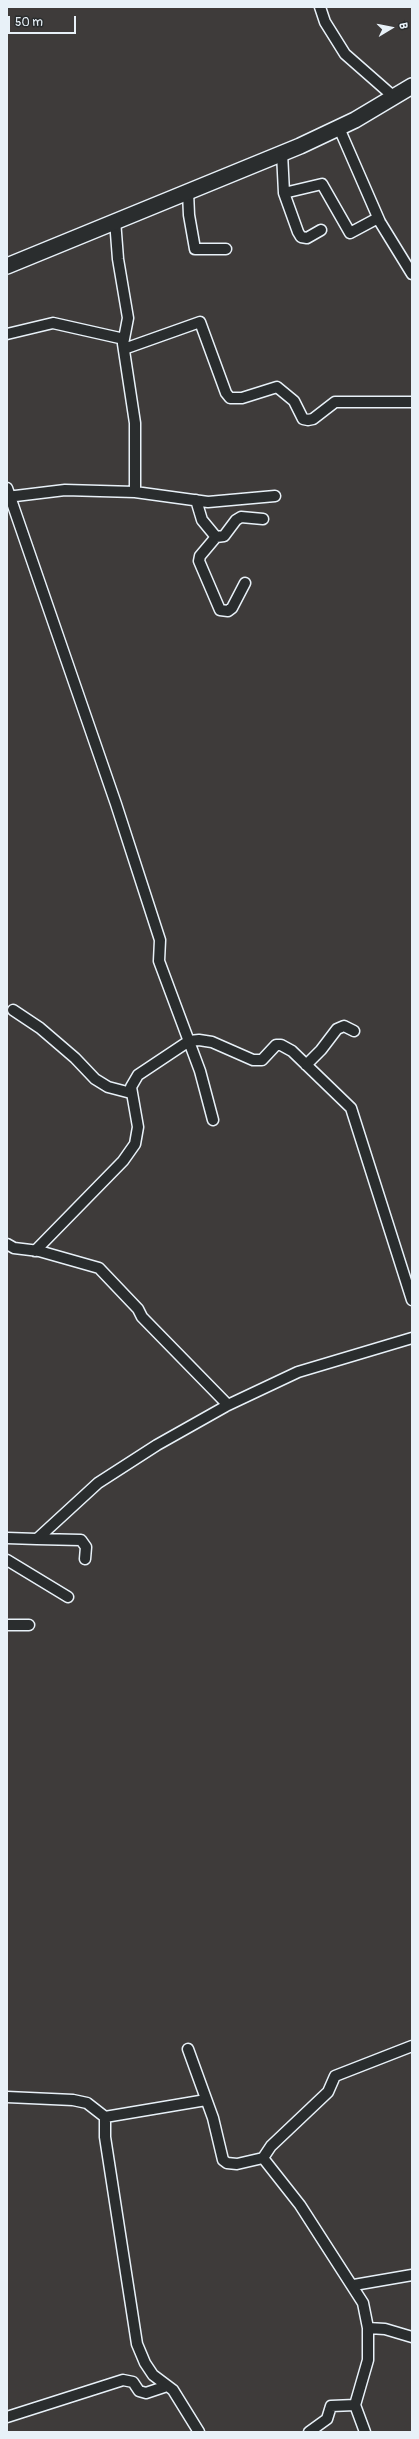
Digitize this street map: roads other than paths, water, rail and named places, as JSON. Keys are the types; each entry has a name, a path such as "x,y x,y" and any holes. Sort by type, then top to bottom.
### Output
{"street":[{"path":"320,7 324,22 345,54 394,97"},
{"path":"7,266 115,220 282,153 339,128 412,86"},
{"path":"339,128 378,218 412,274"},
{"path":"282,153 284,193 287,206 301,237 307,238 322,230"},
{"path":"284,193 322,184 350,233 378,218"},
{"path":"188,192 189,215 195,249 226,249"},
{"path":"115,220 118,259 128,318 124,344 135,423 135,492"},
{"path":"7,334 53,323 124,344 198,322 202,325 226,393 230,398 242,398 277,388 294,401 303,419 308,420 313,419 335,402 412,402"},
{"path":"213,1120 200,1071 159,961 160,940 120,815 8,494 65,490 135,492 215,502 275,496"},
{"path":"196,500 202,520 216,537"},
{"path":"245,583 232,608 228,611 220,610 199,561 200,556 216,537 224,536 236,520 241,517 263,519"},
{"path":"13,1010 40,1028 94,1079 108,1087 131,1093"},
{"path":"306,1065 321,1050 337,1029 344,1026 354,1031"},
{"path":"35,1251 123,1161 135,1144 138,1127 131,1093 133,1081 138,1075 189,1041 200,1040 212,1042 253,1060 262,1060 276,1045 281,1045 292,1051 351,1108 412,1300"},
{"path":"7,1244 14,1248 35,1251 99,1268 106,1274 142,1316 228,1405"},
{"path":"37,1539 98,1483 157,1445 228,1405 298,1372 412,1338"},
{"path":"7,1538 82,1540 86,1547 85,1559"},
{"path":"7,1560 68,1597"},
{"path":"7,1625 28,1625"},
{"path":"188,2049 206,2100 223,2160 227,2163 237,2164 263,2158 271,2146 328,2092 334,2076 412,2046"},
{"path":"7,2097 73,2100 87,2103 105,2117 206,2100"},
{"path":"105,2117 105,2137 137,2344 145,2363 153,2375 168,2386 184,2405 199,2432"},
{"path":"263,2158 300,2205 318,2236 354,2285 363,2303 368,2328 368,2360 355,2405 365,2432"},
{"path":"354,2285 412,2275"},
{"path":"368,2328 386,2329 412,2337"},
{"path":"7,2417 123,2380 133,2382 140,2391 146,2393 168,2386"},
{"path":"309,2432 326,2419 331,2406 355,2405"}]}
